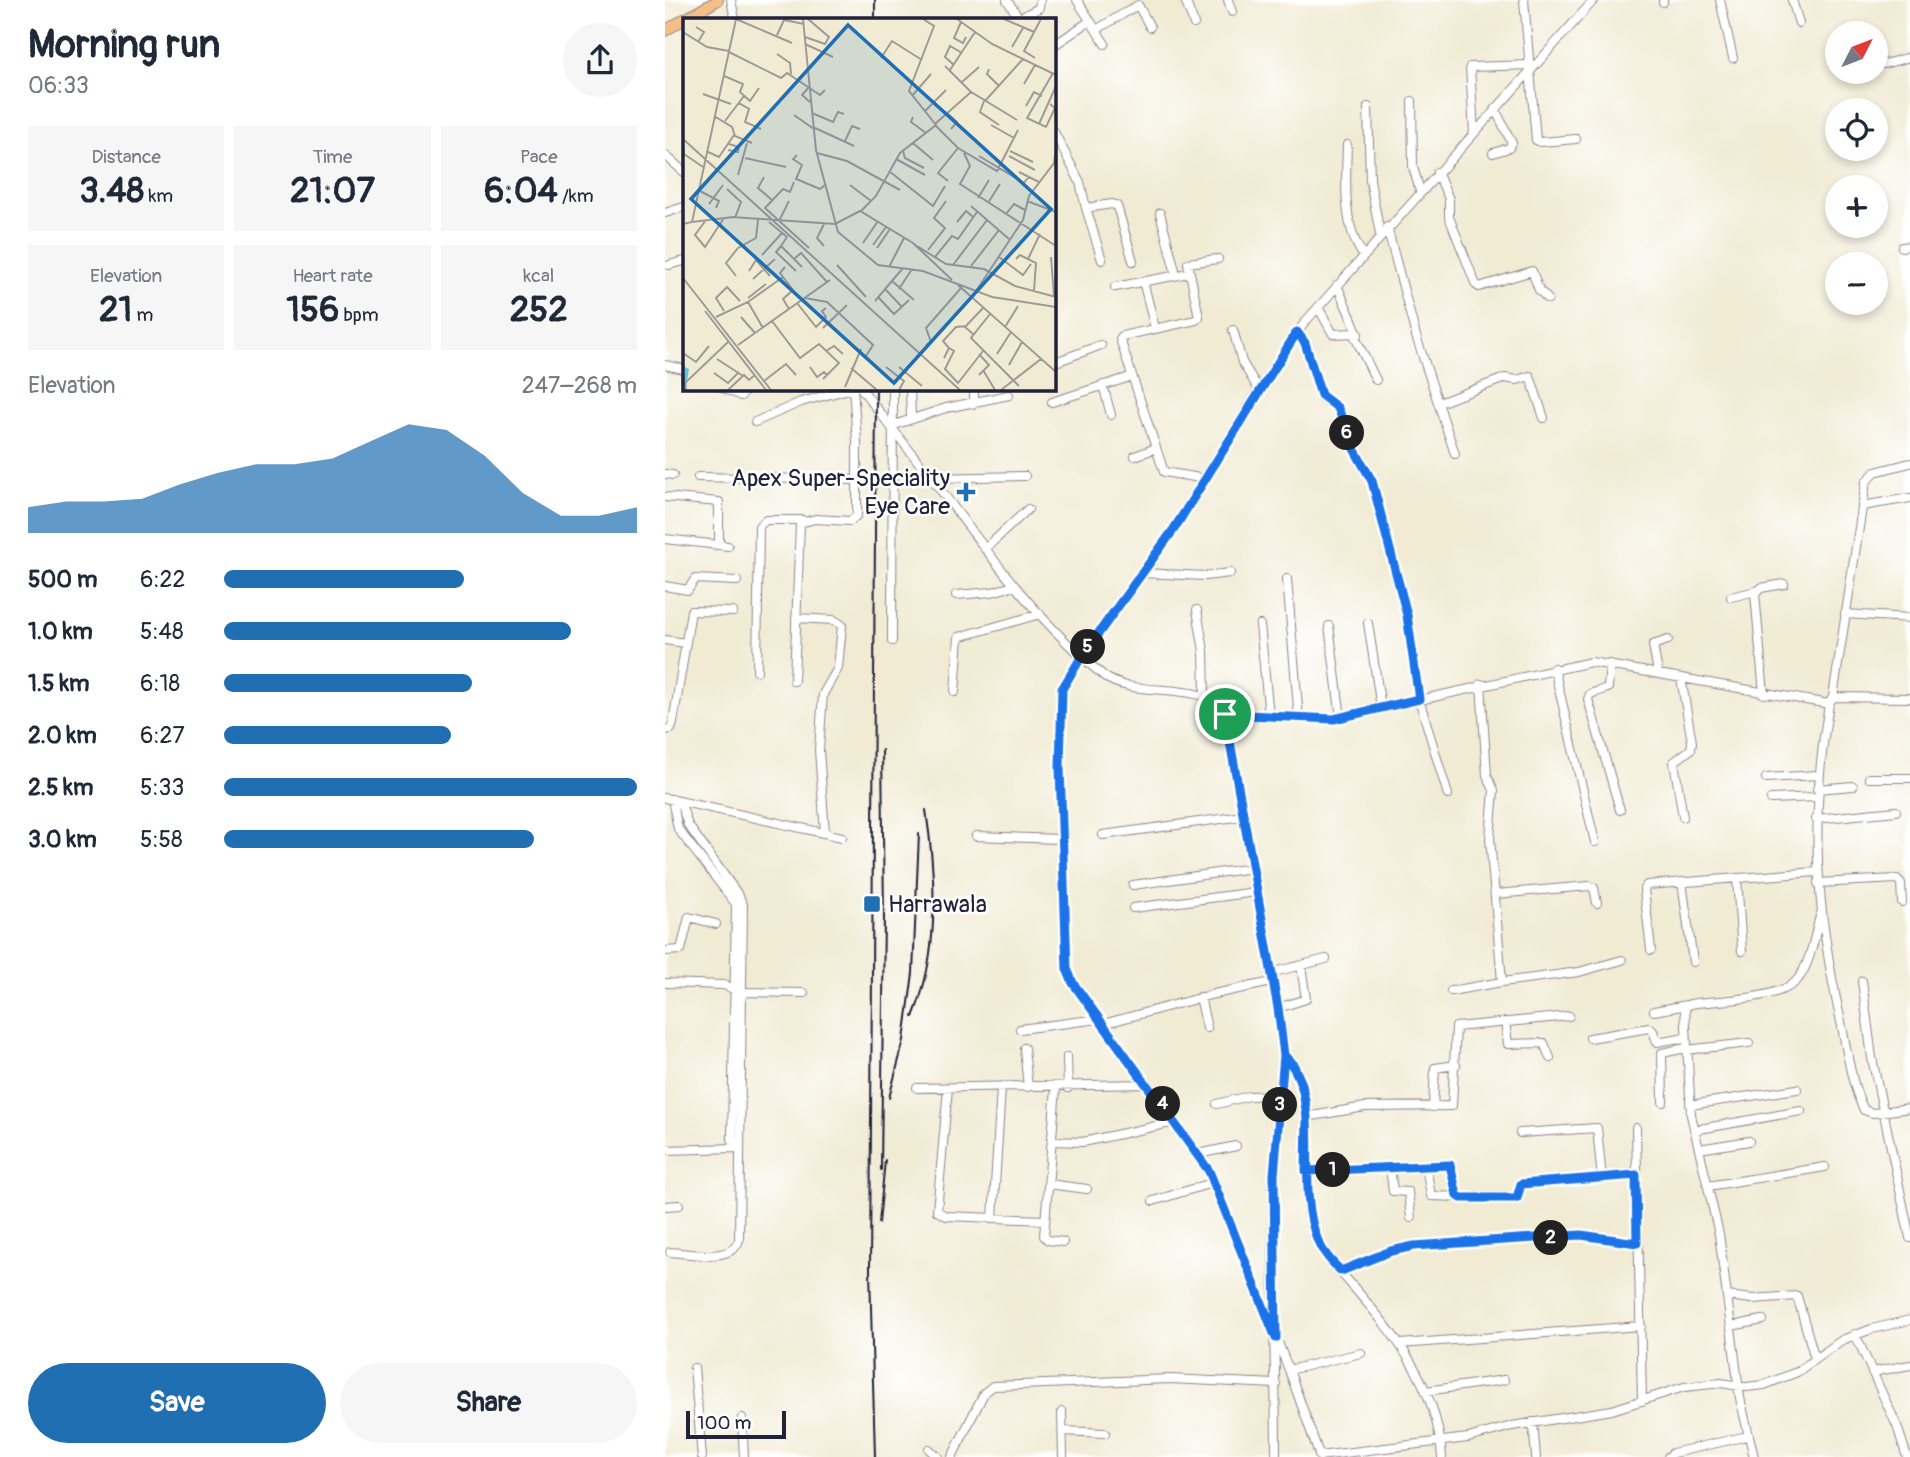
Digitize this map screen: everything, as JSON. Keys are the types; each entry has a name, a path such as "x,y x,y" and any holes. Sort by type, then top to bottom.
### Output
{"main road":[{"path":"686,18 718,0"},
{"path":"665,30 683,20"}],"street":[{"path":"731,0 735,18"},
{"path":"1007,0 1019,18 1038,8 1040,0"},
{"path":"1077,0 1105,44"},
{"path":"1185,0 1194,24"},
{"path":"1228,0 1232,12"},
{"path":"1524,0 1536,140 1541,142 1576,139"},
{"path":"1594,0 1380,234 1297,332 1206,479 1143,573 1082,656 1060,696 1061,839 1067,969 1215,1182 1289,1370 1319,1456 1407,1444 1441,1443 1533,1422 1612,1410 1684,1387 1721,1383 1755,1387 1797,1372 1856,1334 1910,1320"},
{"path":"1720,0 1734,58"},
{"path":"1792,0 1800,23"},
{"path":"1096,30 1138,5 1150,27"},
{"path":"1055,45 1090,21"},
{"path":"1888,63 1910,57"},
{"path":"1474,132 1470,67 1531,67"},
{"path":"1412,101 1413,167 1420,191"},
{"path":"1368,107 1368,166 1380,234"},
{"path":"1493,153 1509,148 1512,143 1495,109"},
{"path":"1055,134 1080,182 1102,260"},
{"path":"1347,145 1347,196 1354,238 1363,255"},
{"path":"665,155 683,171"},
{"path":"1437,172 1449,200 1449,217 1476,285 1479,287 1532,271 1539,290 1548,299"},
{"path":"1086,208 1112,204 1117,206 1133,261"},
{"path":"665,213 683,207"},
{"path":"1160,213 1176,274"},
{"path":"1387,227 1416,336 1455,454"},
{"path":"1206,479 1164,472 1119,339 1199,317 1188,263 1218,259"},
{"path":"669,265 683,261"},
{"path":"1115,287 1189,273"},
{"path":"1143,281 1155,328"},
{"path":"1337,285 1358,334"},
{"path":"1318,307 1333,334 1353,333 1376,380"},
{"path":"1233,330 1242,362 1259,390"},
{"path":"1297,332 1305,343 1321,395 1338,408 1353,447 1372,481 1407,615 1419,699 1448,795"},
{"path":"1055,362 1101,345"},
{"path":"665,365 683,369"},
{"path":"1439,403 1505,378 1514,380 1530,376 1544,418"},
{"path":"1052,402 1130,377"},
{"path":"1103,385 1111,415"},
{"path":"728,390 743,396 746,390"},
{"path":"755,422 801,402 846,390"},
{"path":"757,671 759,526 766,520 854,521 857,515 858,480 853,390"},
{"path":"863,390 1013,586 1082,656 1117,684 1205,696 1217,702 1225,714 1278,1008 1284,1055 1282,1095 1275,1133 1273,1186 1276,1457"},
{"path":"892,641 890,465 895,429 893,390"},
{"path":"910,390 911,418"},
{"path":"974,390 974,404"},
{"path":"895,429 911,418 1009,395"},
{"path":"1135,456 1156,448"},
{"path":"1910,463 1871,475 1862,506 1818,775 1816,819 1818,883 1832,985 1862,1107 1868,1113 1910,1108"},
{"path":"931,478 1025,476"},
{"path":"698,477 858,480"},
{"path":"665,497 719,502 723,545 665,539"},
{"path":"1862,506 1910,498"},
{"path":"985,549 1028,509"},
{"path":"794,681 799,526 802,520"},
{"path":"1143,573 1205,576 1230,573"},
{"path":"665,586 688,590 695,579 737,581"},
{"path":"1287,579 1299,719"},
{"path":"1731,597 1784,584"},
{"path":"956,594 992,592 1013,586"},
{"path":"1756,591 1764,694"},
{"path":"665,730 672,727 693,609 733,612"},
{"path":"1197,610 1204,651 1205,696"},
{"path":"955,692 959,637 1040,614"},
{"path":"1845,614 1910,618"},
{"path":"796,618 834,620 842,625 838,668 823,694 818,750 825,833"},
{"path":"1368,623 1381,708"},
{"path":"1260,625 1269,716"},
{"path":"1329,626 1341,718"},
{"path":"665,640 685,643"},
{"path":"1658,673 1653,645 1668,640"},
{"path":"1225,714 1299,719 1341,718 1481,684 1591,662 1764,694 1831,700 1910,698"},
{"path":"1610,664 1609,686 1590,694 1588,699 1620,810"},
{"path":"1554,668 1595,842"},
{"path":"1681,678 1692,742 1691,749 1674,762 1682,817"},
{"path":"1481,684 1487,775 1495,790 1490,838 1502,982"},
{"path":"1766,778 1818,775"},
{"path":"1869,778 1910,778"},
{"path":"1771,799 1853,786"},
{"path":"670,1252 726,1254 737,1247 738,1149 739,902 678,829 673,799 842,837"},
{"path":"1816,819 1896,811"},
{"path":"1103,835 1243,816"},
{"path":"976,836 1061,839"},
{"path":"1133,885 1252,868"},
{"path":"1651,950 1644,889 1650,884 1817,872"},
{"path":"1737,878 1742,951"},
{"path":"1818,883 1897,879 1901,883 1902,902"},
{"path":"1682,881 1693,962"},
{"path":"1496,894 1589,886 1594,888 1597,903"},
{"path":"1133,908 1256,892"},
{"path":"1654,1011 1764,995 1791,986 1802,973 1821,913"},
{"path":"665,951 681,950 689,917 716,924"},
{"path":"1020,1029 1101,1021 1271,978 1326,959"},
{"path":"1451,991 1579,972 1622,960"},
{"path":"1278,1008 1306,999 1301,966"},
{"path":"1862,981 1883,1112 1910,1238"},
{"path":"665,983 804,993"},
{"path":"1200,997 1207,1028"},
{"path":"1686,1005 1690,1105 1708,1186 1747,1436 1754,1457"},
{"path":"1307,1117 1365,1107 1433,1107 1455,1104 1456,1027 1569,1016"},
{"path":"1505,1022 1508,1044 1545,1043 1550,1058"},
{"path":"1590,1038 1649,1028 1657,1042 1686,1038"},
{"path":"1663,1102 1662,1053 1749,1043"},
{"path":"1024,1048 1028,1087"},
{"path":"1284,1055 1299,1073 1307,1117 1306,1171 1317,1240 1400,1344 1436,1413 1442,1457"},
{"path":"1067,1057 1068,1088"},
{"path":"1433,1107 1435,1068 1456,1065"},
{"path":"916,1088 1068,1088 1148,1084"},
{"path":"948,1088 937,1210 946,1216 1045,1220"},
{"path":"993,1218 1001,1088"},
{"path":"1056,1088 1045,1238 1063,1242"},
{"path":"1690,1105 1797,1089"},
{"path":"1217,1104 1249,1096 1282,1095"},
{"path":"1694,1130 1801,1111"},
{"path":"1052,1141 1083,1142 1175,1122"},
{"path":"1520,1133 1597,1128 1600,1135 1602,1179"},
{"path":"1636,1128 1642,1401"},
{"path":"1699,1149 1749,1141"},
{"path":"1198,1154 1236,1146"},
{"path":"665,1150 738,1149"},
{"path":"1426,1166 1431,1196 1517,1198 1521,1184 1636,1175"},
{"path":"1306,1171 1452,1166 1458,1197"},
{"path":"1390,1167 1393,1191 1408,1192 1411,1218"},
{"path":"1708,1186 1825,1167"},
{"path":"1153,1201 1215,1182"},
{"path":"1048,1184 1087,1189"},
{"path":"665,1206 679,1205"},
{"path":"1341,1271 1391,1251 1414,1246 1581,1235 1637,1243"},
{"path":"1727,1296 1739,1295 1752,1299 1797,1296 1815,1359"},
{"path":"1731,1326 1763,1320"},
{"path":"1400,1344 1641,1326"},
{"path":"1856,1334 1898,1426 1907,1457"},
{"path":"1289,1370 1361,1353"},
{"path":"1872,1372 1910,1365"},
{"path":"694,1368 702,1457"},
{"path":"952,1457 984,1393 993,1386 1170,1379 1276,1384"},
{"path":"1426,1391 1504,1380"},
{"path":"1062,1412 1063,1457"},
{"path":"742,1418 744,1457"},
{"path":"1533,1422 1536,1457"},
{"path":"1063,1431 1105,1433"},
{"path":"1668,1457 1673,1453 1747,1436"},
{"path":"929,1449 938,1457"}],"railway":[{"path":"875,0 875,18"},
{"path":"875,1457 870,1270 876,390"},
{"path":"881,1170 884,916 882,750"},
{"path":"913,1017 922,992 932,941 932,861 926,810"},
{"path":"889,1098 904,1040 913,973 919,834"},
{"path":"879,1223 885,1160"}],"place":[{"name":"Apex Super-Speciality Eye Care","path":"966,492"},
{"name":"Harrawala","path":"872,904"}],"route":[{"path":"1225,714 1283,1035 1284,1055 1299,1073 1302,1084 1307,1117 1306,1171 1450,1165 1459,1198 1517,1198 1521,1184 1636,1175 1637,1243 1581,1235 1414,1246 1391,1251 1341,1271 1317,1240 1308,1200 1306,1171 1307,1117 1305,1102 1302,1084 1299,1073 1294,1066 1284,1055 1282,1095 1275,1133 1273,1219 1276,1338 1209,1171 1073,983 1067,969 1064,948 1060,768 1059,705 1062,689 1082,656 1174,529 1297,332 1305,343 1323,400 1338,408 1353,447 1372,481 1407,615 1419,699 1334,719 1225,714"}]}
